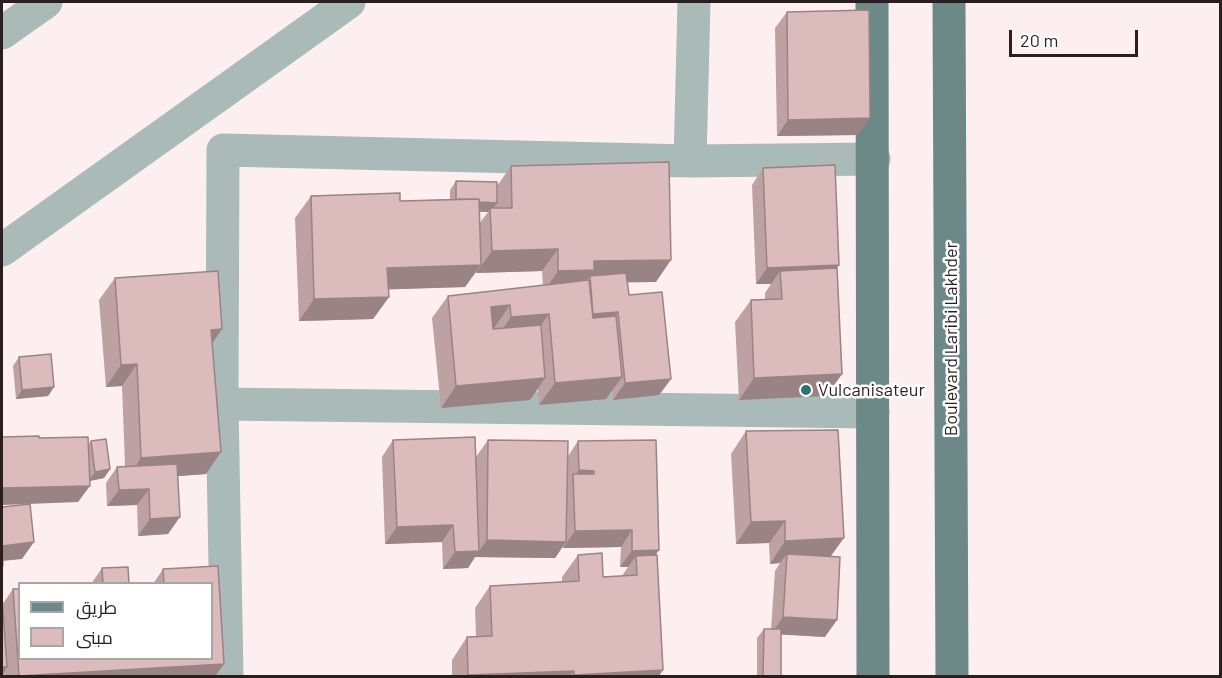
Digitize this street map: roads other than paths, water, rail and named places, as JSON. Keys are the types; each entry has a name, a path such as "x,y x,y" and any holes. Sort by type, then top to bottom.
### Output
{"main road":[{"path":"872,2 873,676"},
{"name":"Boulevard Laribi Lakhder","path":"949,2 952,676"}],"street":[{"path":"2,250 350,2"},
{"path":"690,161 694,2"},
{"path":"2,33 43,3"},
{"path":"227,676 222,404 223,150 690,161 874,159"},
{"path":"222,404 873,412"}],"place":[{"name":"Vulcanisateur","path":"806,390"}]}
